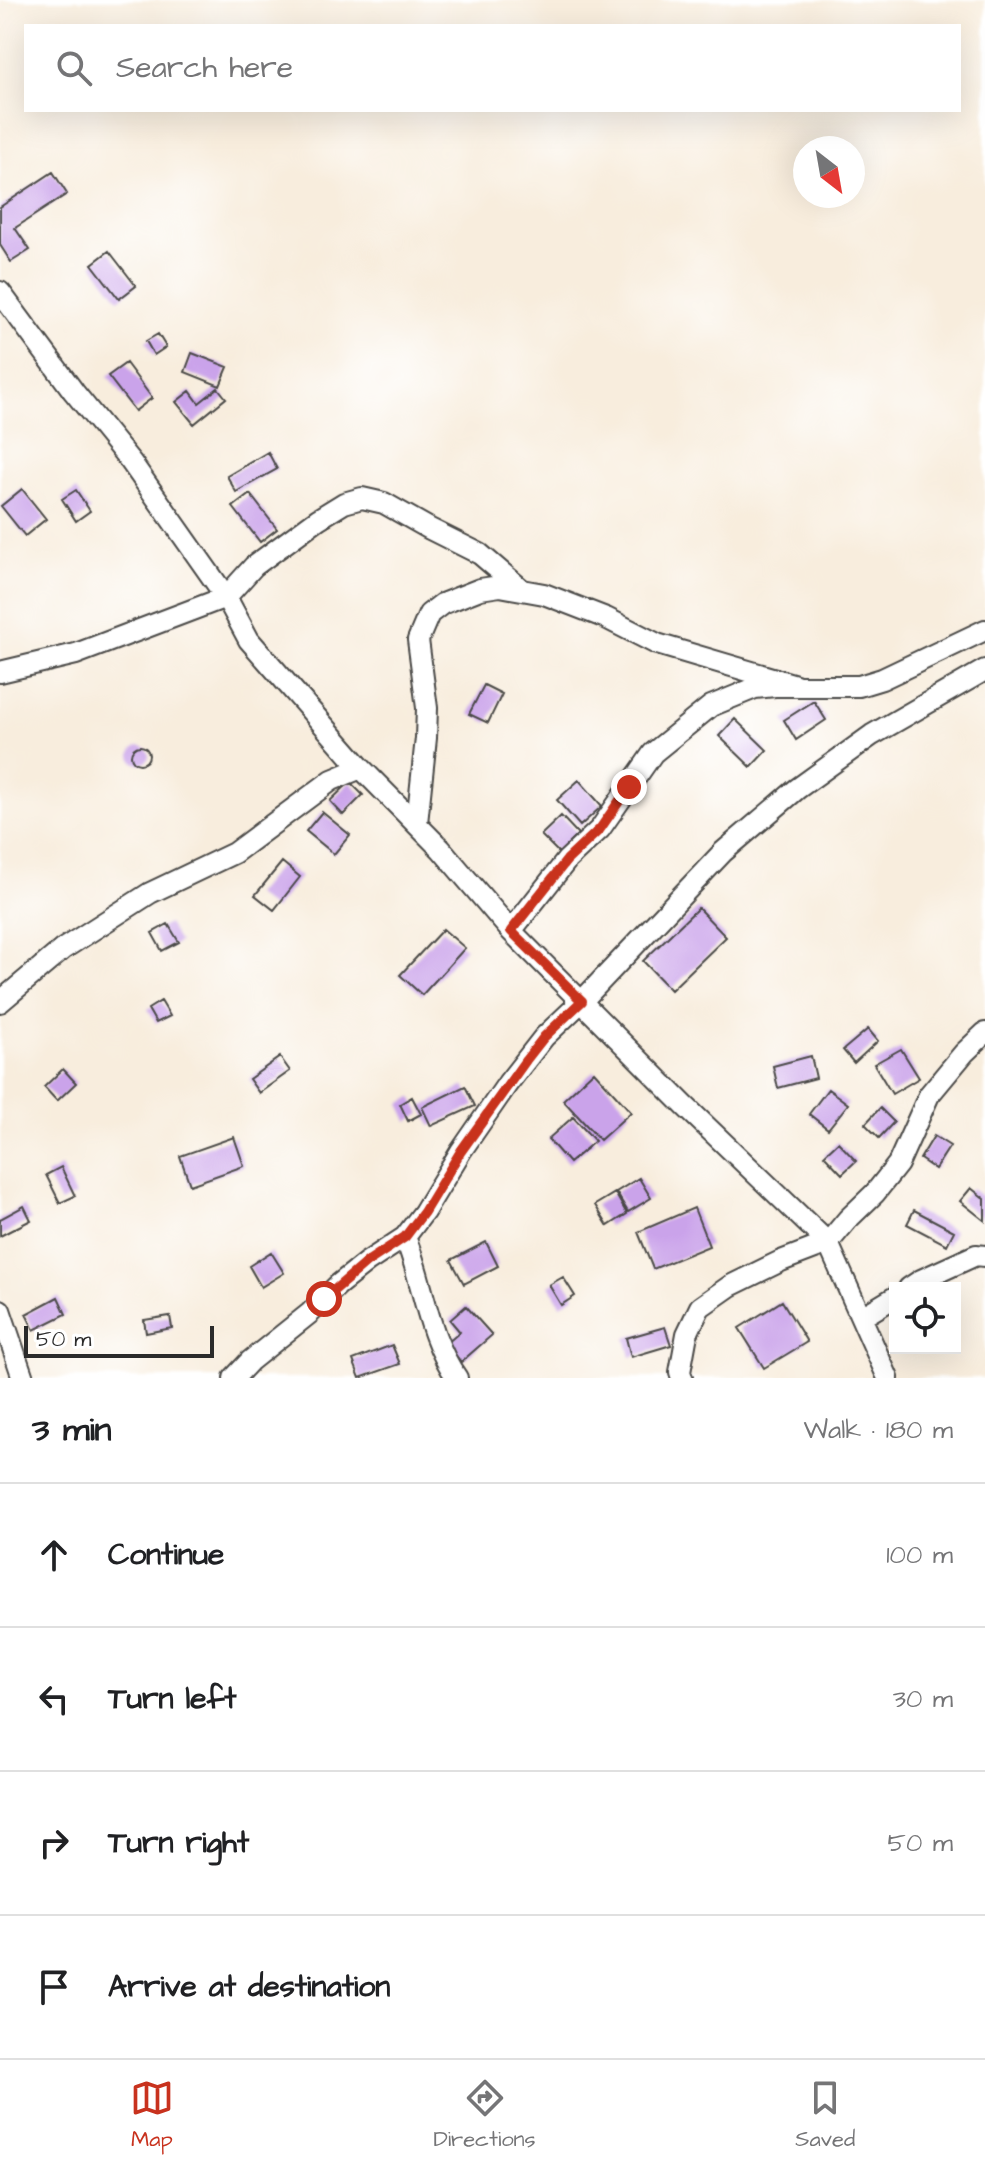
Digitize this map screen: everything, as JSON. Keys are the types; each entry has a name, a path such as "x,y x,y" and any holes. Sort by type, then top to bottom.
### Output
{"street":[{"path":"0,292 74,392 131,462 226,597 249,640 361,768 417,823 511,931 685,1106 828,1243 888,1378"},
{"path":"0,672 76,654 226,597 254,566 318,519 344,503 362,498 384,503 480,554 521,589"},
{"path":"417,823 427,708 418,640 429,614 442,604 480,589 500,586 544,594 606,618 657,644 796,685"},
{"path":"511,931 567,860 600,829 653,753 711,706 755,688 859,686 882,679 985,630"},
{"path":"234,1378 348,1277 405,1237 461,1151 544,1037 723,852 797,789 872,735 985,670"},
{"path":"0,1002 63,949 150,893 234,853 332,780 361,768"},
{"path":"682,1378 680,1372 687,1334 700,1307 781,1261 828,1243 898,1164 929,1095 985,1033"},
{"path":"405,1237 416,1263 436,1337 446,1362 457,1378"},
{"path":"918,1282 976,1255 985,1256"},
{"path":"862,1317 889,1301"},
{"path":"0,1310 5,1339 23,1378"}],"building":[{"path":"53,172 67,194 15,228 30,250 11,262 0,245 0,207"},
{"path":"109,251 136,286 119,299 92,264"},
{"path":"158,334 166,347 154,355 146,341"},
{"path":"192,353 228,367 220,386 185,372"},
{"path":"126,363 152,398 135,411 108,376"},
{"path":"218,388 226,398 194,424 176,402 190,391 199,403"},
{"path":"268,452 277,469 236,492 227,476"},
{"path":"22,489 46,519 25,536 1,506"},
{"path":"76,490 90,511 76,521 62,499"},
{"path":"250,494 277,529 260,542 233,507"},
{"path":"484,685 502,694 488,723 469,714"},
{"path":"814,701 826,720 796,740 784,720"},
{"path":"735,719 767,750 751,767 719,736"},
{"path":"140,746 149,755 140,764 131,755"},
{"path":"579,780 602,806 580,826 557,800"},
{"path":"350,782 363,795 343,815 330,801"},
{"path":"322,812 350,835 334,854 306,831"},
{"path":"561,816 578,834 559,853 541,835"},
{"path":"282,862 300,877 274,910 255,895"},
{"path":"698,908 726,937 671,990 643,961"},
{"path":"168,924 179,942 162,951 152,933"},
{"path":"443,929 465,948 422,995 400,975"},
{"path":"161,1001 170,1016 156,1023 148,1009"},
{"path":"868,1029 878,1041 854,1063 843,1050"},
{"path":"901,1049 919,1078 892,1094 874,1064"},
{"path":"811,1056 816,1078 778,1088 773,1066"},
{"path":"280,1057 290,1071 259,1093 249,1079"},
{"path":"63,1069 76,1083 57,1101 44,1087"},
{"path":"594,1071 631,1112 600,1140 563,1100"},
{"path":"465,1086 475,1106 431,1126 422,1107"},
{"path":"828,1089 848,1104 828,1129 809,1114"},
{"path":"412,1097 421,1114 408,1121 400,1104"},
{"path":"880,1108 894,1122 879,1138 865,1124"},
{"path":"573,1117 595,1141 569,1163 548,1139"},
{"path":"934,1136 950,1146 935,1169 920,1159"},
{"path":"234,1137 244,1166 190,1185 180,1156"},
{"path":"838,1142 856,1161 842,1174 824,1155"},
{"path":"61,1167 75,1196 60,1203 46,1175"},
{"path":"639,1178 651,1198 628,1212 616,1192"},
{"path":"971,1188 985,1199 985,1221 960,1201"},
{"path":"615,1193 627,1214 608,1226 595,1205"},
{"path":"24,1206 31,1220 0,1236 0,1219"},
{"path":"694,1208 709,1246 653,1269 638,1232"},
{"path":"914,1210 954,1231 947,1245 907,1224"},
{"path":"486,1242 498,1266 464,1284 451,1260"},
{"path":"271,1252 284,1273 261,1287 249,1266"},
{"path":"563,1277 575,1296 561,1305 549,1285"},
{"path":"58,1297 66,1314 34,1330 26,1314"},
{"path":"782,1301 807,1342 764,1368 739,1328"},
{"path":"466,1306 492,1335 461,1362 446,1344 460,1332 450,1320"},
{"path":"170,1316 172,1328 146,1333 144,1320"},
{"path":"665,1327 671,1345 631,1357 626,1338"},
{"path":"392,1345 400,1364 360,1378 353,1360"}],"route":[{"path":"324,1299 367,1262 405,1237 508,1083 544,1037 582,1001 511,931 567,860 600,829 629,787"}]}
